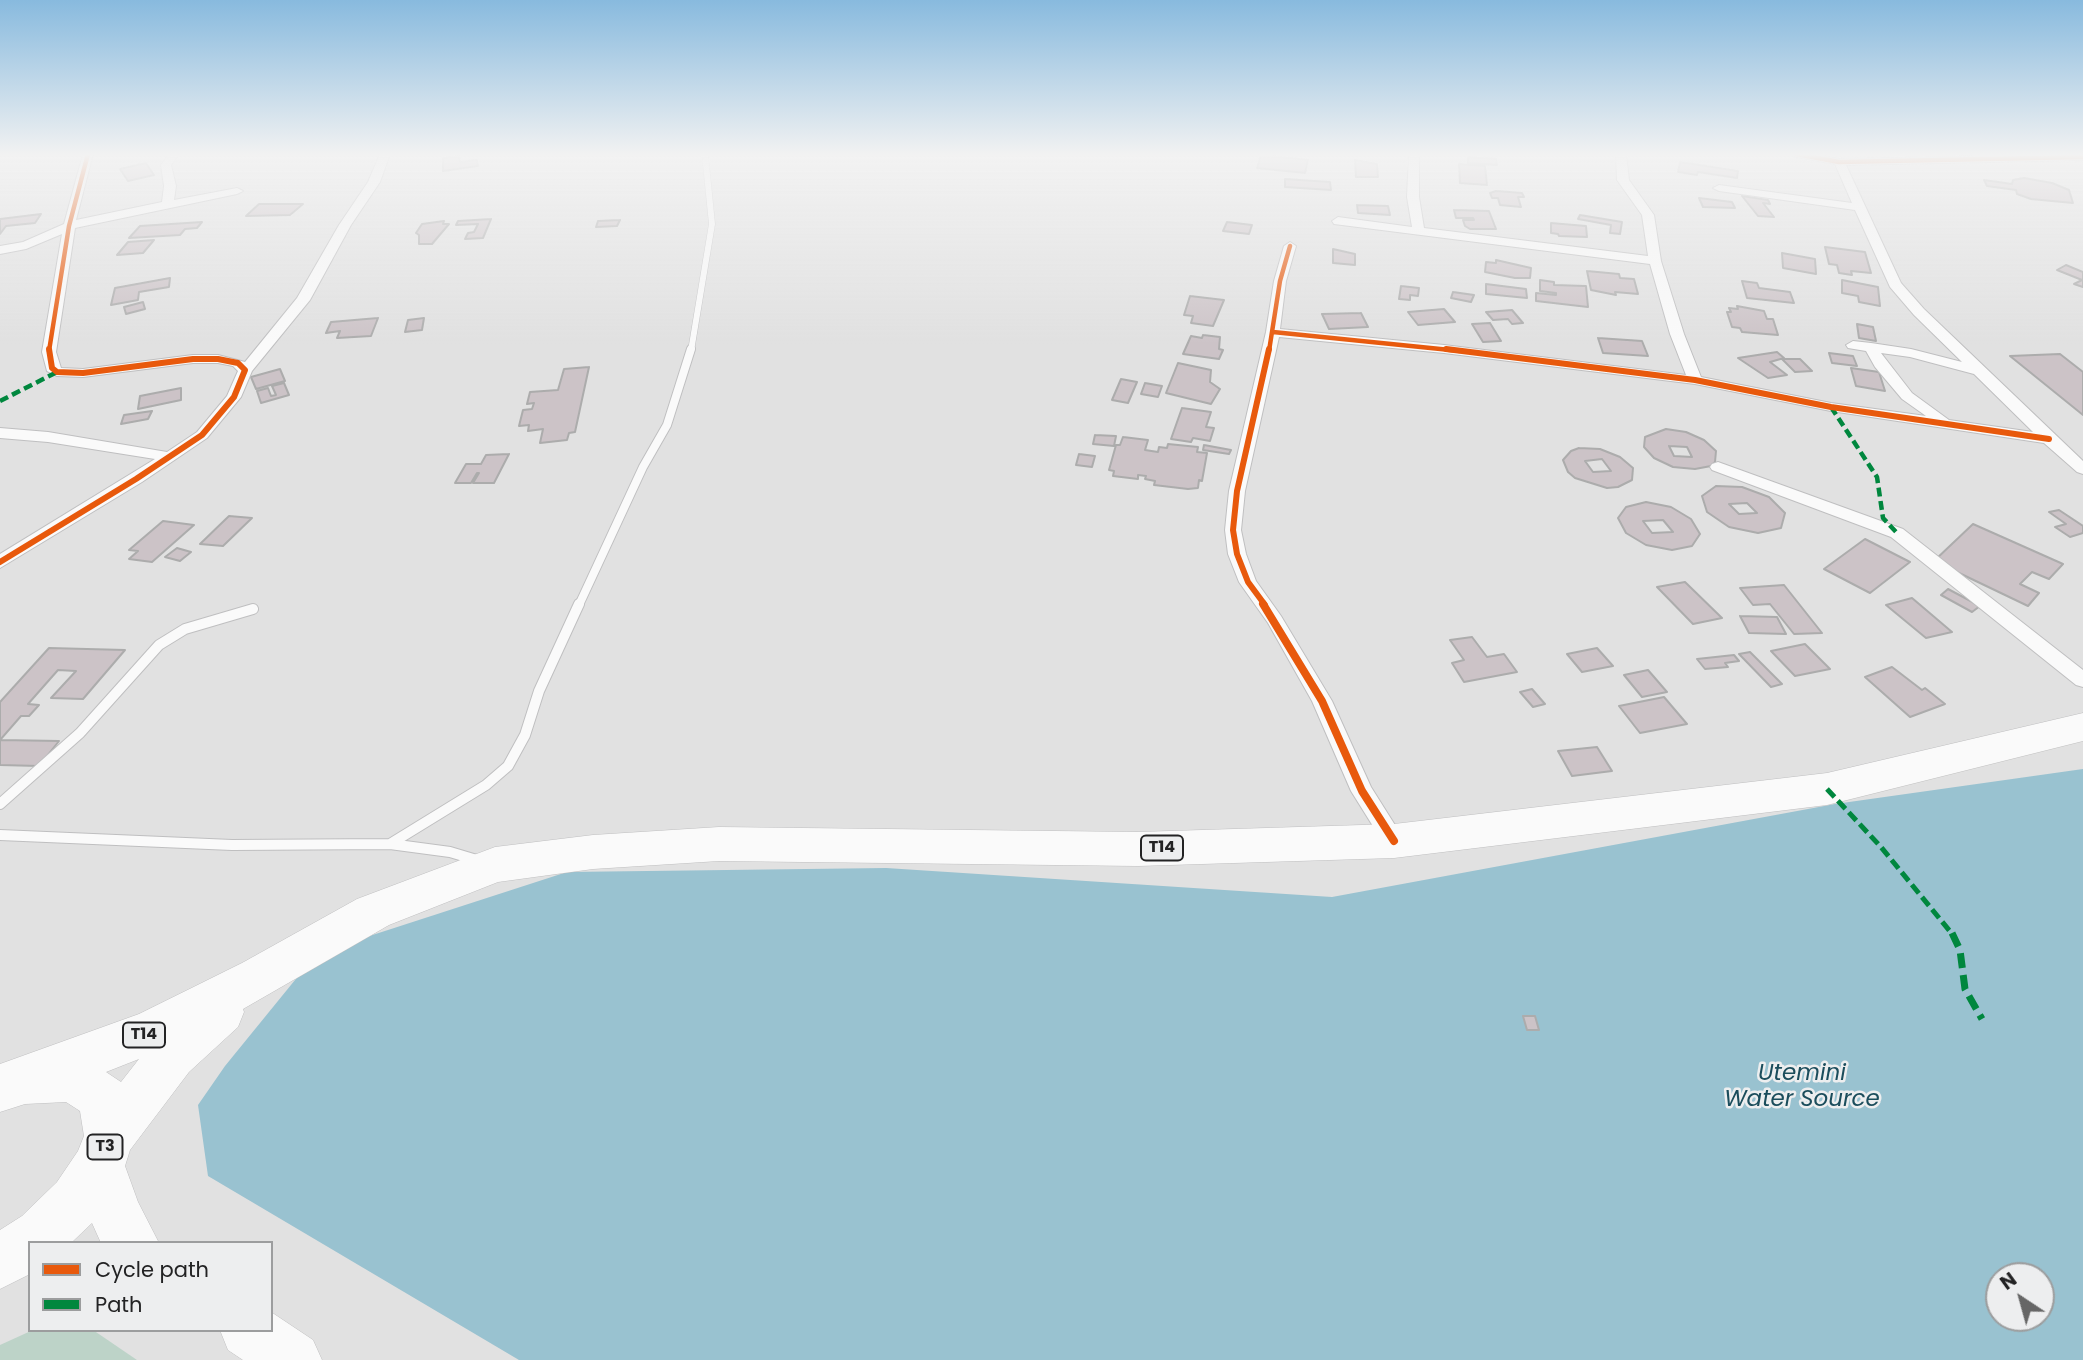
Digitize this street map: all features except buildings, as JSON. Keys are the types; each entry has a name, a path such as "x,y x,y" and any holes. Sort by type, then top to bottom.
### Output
{"highway":[{"name":"T14","path":"13,1084 154,1031 258,978 373,912 495,865 593,852 719,844 1138,849 1394,841 1827,789 2083,727"},
{"name":"T14","path":"104,1151 172,1056 258,978"},
{"name":"T3","path":"13,1084 73,1078 103,1098 104,1151 116,1217 131,1241"},
{"name":"T3","path":"32,1241 67,1209 104,1151"},
{"name":"T3","path":"0,1262 28,1244"},
{"name":"T3","path":"0,1262 28,1258"},
{"path":"251,1332 293,1360"}],"street":[{"path":"71,217 49,352 49,363 57,372 83,373 193,359 218,359 238,363 245,370"},
{"path":"0,250 26,245 69,226 106,217"},
{"path":"0,562 171,457 202,435 234,397 245,370 303,300 350,217"},
{"path":"1416,217 1418,230"},
{"path":"1648,217 1655,261 1677,334 1695,380"},
{"path":"1864,217 1895,285 2083,470"},
{"path":"1338,221 1655,261"},
{"path":"1290,246 1280,281 1273,332 1237,491 1233,530 1237,554 1248,582 1275,620 1322,701 1362,790 1394,841"},
{"path":"1273,332 1444,349 1695,380 1831,407 2049,439"},
{"path":"1853,345 1911,353 1981,372"},
{"path":"1871,347 1880,364 1907,396 1947,424"},
{"path":"0,433 60,439 171,457"},
{"path":"1718,467 1897,533 2083,680"}],"lane":[{"path":"390,844 486,785 508,766 525,735 539,691 560,645 643,467 667,425 690,356 711,217"},
{"path":"0,804 80,733 159,645 185,629 253,608"},
{"path":"0,835 232,845 390,844 450,852 495,865"}],"green space":[{"path":"29,1332 96,1332 137,1360 0,1360 0,1345"}],"water":[{"name":"Utemini Water Source","path":"2083,769 2083,1360 519,1360 208,1176 198,1105 225,1066 317,953 567,872 886,868 1332,897 1835,804"}],"marked path":[{"path":"0,401 57,372"},
{"path":"1831,407 1877,477 1883,518 1897,533"},
{"path":"1827,789 1881,847 1952,932 1960,950 1965,989 1982,1019"}],"cycle path":[{"path":"0,562 136,479 202,435 234,397 245,370 238,363 218,359 193,359 83,373 57,372 52,368 49,352 71,217"},
{"path":"1290,246 1280,281 1273,332 1237,491 1233,530 1237,554 1248,582 1275,620 1322,701 1362,791 1394,841"},
{"path":"1273,332 1444,349 1695,380 1831,407 2049,439"}]}
